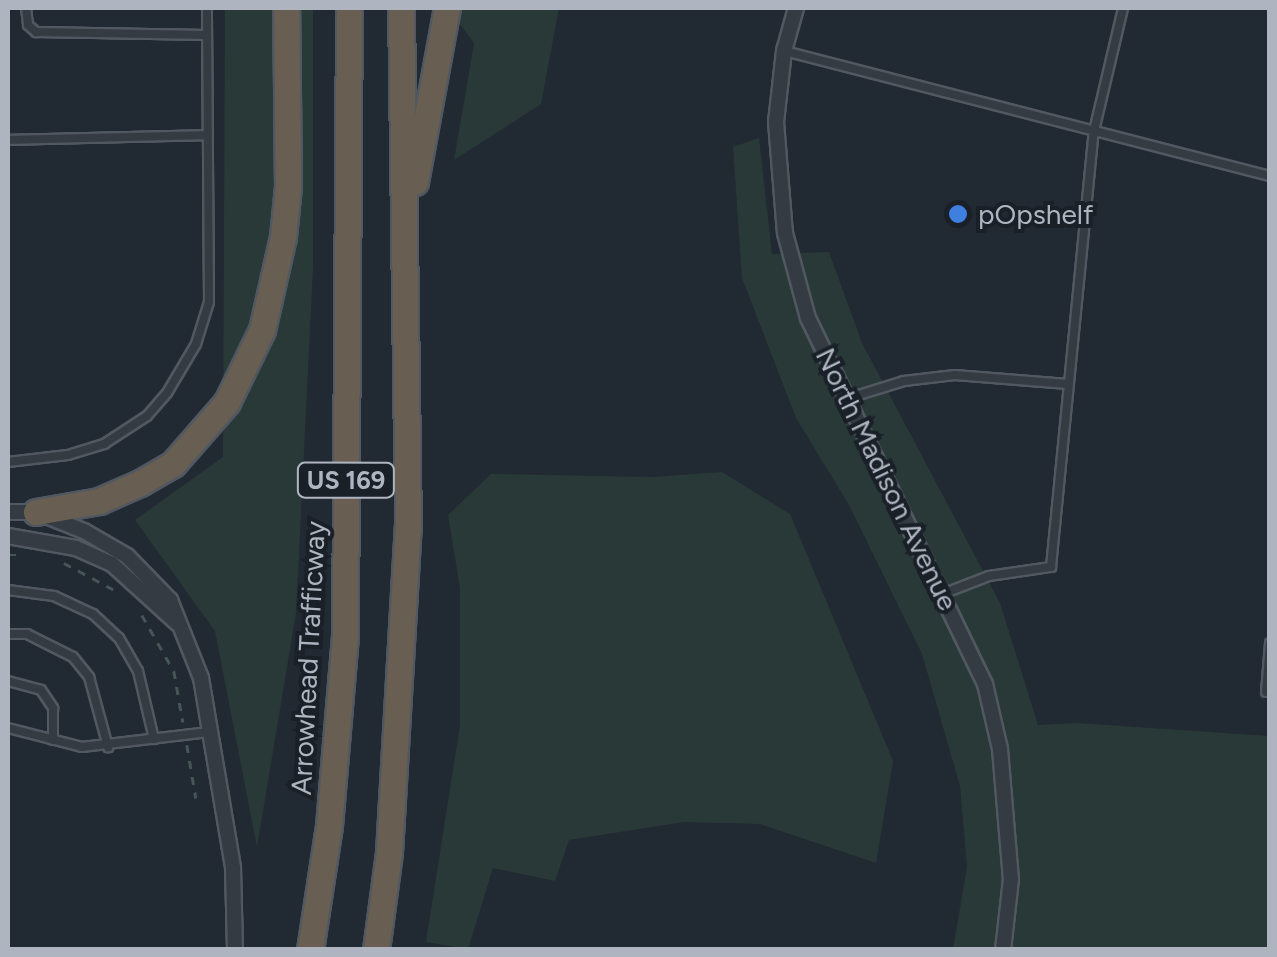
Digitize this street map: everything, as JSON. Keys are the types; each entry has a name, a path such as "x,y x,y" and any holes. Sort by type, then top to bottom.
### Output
{"highway":[{"path":"34,524 99,501 173,464 228,402 262,330 283,238 288,186 286,8"},
{"name":"Arrowhead Trafficway","path":"310,950 329,826 345,637 349,8"},
{"name":"US 169","path":"376,950 389,852 406,566 402,8"},
{"path":"404,241 448,8"}],"street":[{"name":"North Madison Avenue","path":"796,8 784,51 776,122 785,232 808,318 945,593 985,684 1000,749 1011,879 1003,950"},
{"path":"8,512 112,564 186,632"},
{"path":"8,536 34,524 126,556 170,600 186,632 201,678 232,868 235,950"}],"lane":[{"path":"26,8 28,25 36,32 207,35"},
{"path":"8,462 68,455 104,444 146,416 168,393 196,344 209,302 206,8"},
{"path":"945,593 988,576 1051,566 1094,132 1123,8"},
{"path":"784,51 1270,176"},
{"path":"8,140 208,135"},
{"path":"850,398 904,381 954,374 1068,384"},
{"path":"8,590 54,596 93,614 119,638 138,671 154,740"},
{"path":"8,634 27,634 72,657 89,677 108,747"},
{"path":"1266,692 1270,643"},
{"path":"8,681 41,690 53,708 53,740"},
{"path":"8,728 53,740 108,747 210,732"}],"shaded area":[{"path":"225,8 313,8 313,268 296,613 257,847 215,631 135,520 223,457"},
{"path":"448,8 559,8 541,104 454,160 474,43"},
{"path":"759,138 772,254 829,252 862,343 1000,603 1038,725 1077,723 1269,736 1269,949 953,949 967,867 960,786 922,654 849,505 796,418 742,278 733,147"},
{"path":"722,472 790,514 893,761 876,863 760,824 684,822 569,840 555,881 493,868 468,949 426,942 460,725 460,588 448,515 491,474 652,477"}],"place":[{"name":"pOpshelf","path":"958,214"}]}
